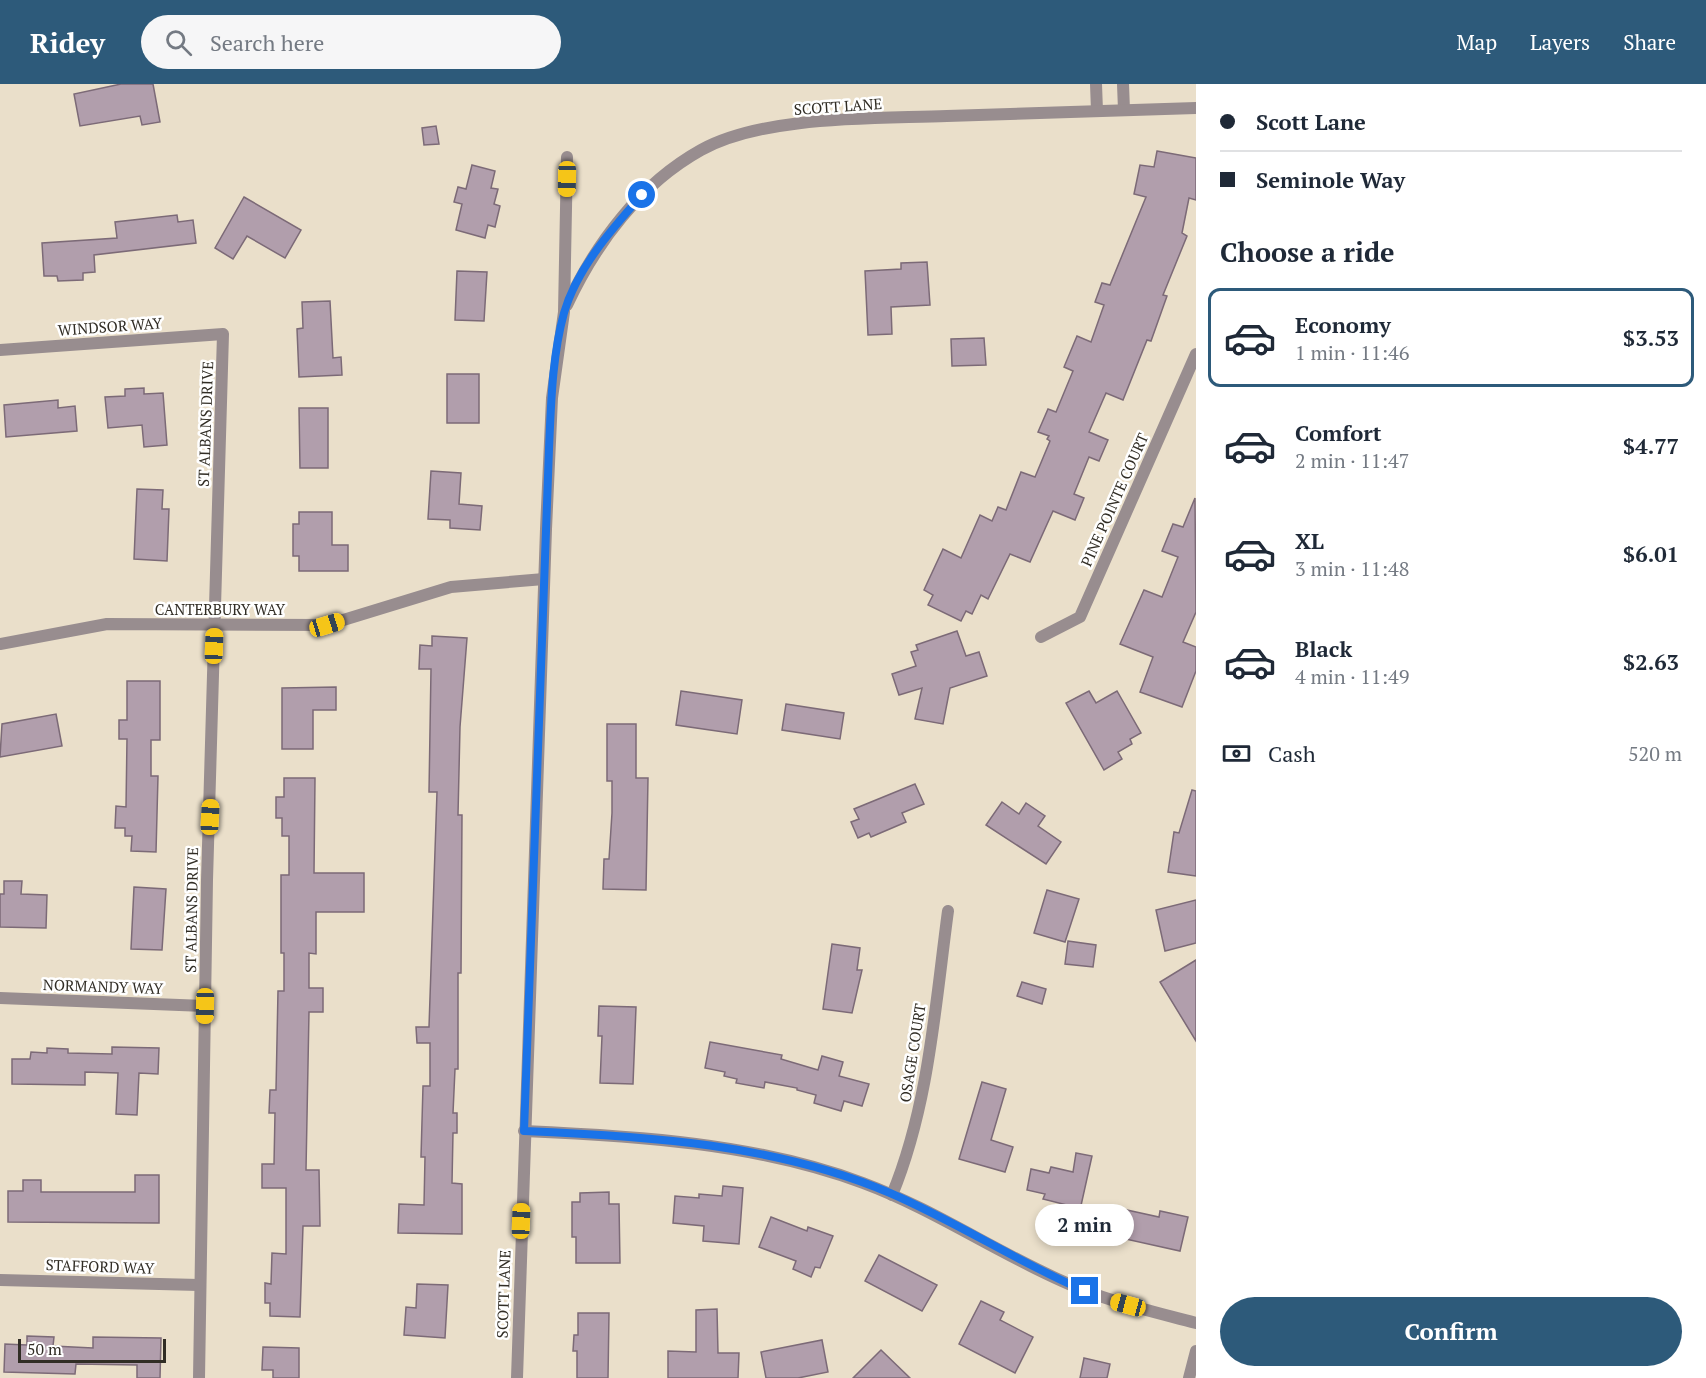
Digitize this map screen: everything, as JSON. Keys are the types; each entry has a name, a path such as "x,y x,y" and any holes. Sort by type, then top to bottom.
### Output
{"street":[{"path":"1096,84 1097,111"},
{"path":"1123,84 1124,110"},
{"name":"SCOTT LANE","path":"564,312 593,255 630,208 681,163 725,139 750,131 799,124 1196,108"},
{"name":"SCOTT LANE","path":"517,1378 550,423 564,312 567,157"},
{"name":"WINDSOR WAY","path":"0,350 223,334"},
{"name":"ST ALBANS DRIVE","path":"199,1378 205,1006 223,334"},
{"name":"PINE POINTE COURT","path":"1041,637 1080,617 1196,354"},
{"name":"CANTERBURY WAY","path":"0,645 107,624 327,625 451,587 544,579"},
{"name":"OSAGE COURT","path":"892,1194 914,1134 924,1088 948,911"},
{"name":"NORMANDY WAY","path":"0,998 205,1006"},
{"path":"524,1131 630,1138 738,1150 813,1166 892,1194 1085,1291 1196,1323"},
{"name":"STAFFORD WAY","path":"0,1280 200,1285"},
{"path":"1189,1378 1196,1351"}],"building":[{"path":"121,84 153,84 160,122 142,125 140,116 80,126 74,94"},
{"path":"436,126 439,144 424,145 422,128"},
{"path":"1157,151 1196,158 1196,200 1189,198 1182,233 1187,236 1163,295 1167,296 1151,341 1147,340 1123,400 1106,393 1089,432 1108,440 1099,461 1089,457 1074,494 1084,498 1075,520 1053,511 1030,562 1010,554 988,599 981,595 972,614 966,611 961,621 928,605 933,595 924,590 943,549 961,558 980,515 992,521 998,507 1006,510 1021,472 1035,477 1050,441 1047,439 1049,436 1038,432 1048,409 1056,412 1073,371 1064,367 1077,336 1091,342 1104,305 1095,302 1102,283 1110,285 1146,197 1134,194 1140,165 1154,167"},
{"path":"472,165 495,171 491,188 498,189 494,204 500,206 495,227 488,225 485,238 456,230 462,204 454,202 458,187 466,189"},
{"path":"244,197 301,230 285,258 247,236 233,259 215,248"},
{"path":"177,215 178,222 193,220 196,243 94,255 95,272 83,273 83,280 58,281 57,276 44,276 42,243 117,238 115,222"},
{"path":"927,262 930,305 891,307 892,334 868,335 865,271 901,269 901,263"},
{"path":"457,271 487,272 484,321 455,320"},
{"path":"330,301 333,358 341,357 342,375 299,377 297,329 303,328 302,302"},
{"path":"984,338 986,365 952,366 951,339"},
{"path":"447,374 479,374 479,423 447,423"},
{"path":"144,388 144,394 163,393 167,445 144,447 142,425 108,428 105,397 125,396 125,389"},
{"path":"58,400 58,408 75,406 77,431 6,437 4,405"},
{"path":"299,408 328,408 328,468 300,468"},
{"path":"431,471 461,473 459,504 482,506 480,530 450,528 450,520 428,519"},
{"path":"137,489 163,490 162,509 169,509 167,561 134,559"},
{"path":"1195,498 1196,612 1183,642 1196,647 1196,671 1182,707 1140,692 1153,657 1120,644 1144,590 1162,597 1178,557 1162,551 1173,524 1183,527"},
{"path":"299,512 332,512 332,545 348,545 348,571 299,571 299,556 293,556 293,524 299,524"},
{"path":"957,631 966,656 979,652 987,676 950,688 943,724 915,719 922,688 899,695 892,674 916,666 911,652 918,650 916,645"},
{"path":"432,636 467,638 460,727 458,815 462,815 461,973 458,973 458,1069 455,1069 453,1113 457,1113 457,1133 453,1133 452,1183 462,1184 462,1234 398,1233 399,1204 424,1205 425,1157 421,1157 423,1086 430,1086 430,1043 417,1043 416,1027 429,1027 437,792 429,792 431,669 419,669 420,645 432,646"},
{"path":"127,681 160,681 160,740 151,740 151,776 158,776 156,852 131,851 132,836 125,836 125,828 115,828 116,806 126,807 127,739 119,739 119,720 127,720"},
{"path":"336,687 336,710 313,710 313,749 282,749 282,688"},
{"path":"681,691 742,700 737,734 676,725"},
{"path":"1089,691 1096,703 1117,691 1141,733 1130,739 1132,744 1118,752 1122,759 1104,770 1066,703"},
{"path":"786,704 844,713 840,739 782,730"},
{"path":"56,714 62,746 0,757 2,724"},
{"path":"607,724 636,724 636,778 648,778 646,890 603,889 604,859 609,859 612,813 612,781 607,781"},
{"path":"284,778 315,778 314,873 364,873 364,912 316,912 316,954 309,953 309,988 323,988 323,1012 309,1012 306,1170 319,1170 320,1226 303,1226 300,1317 270,1316 270,1303 265,1303 265,1283 271,1284 272,1253 286,1254 286,1188 262,1188 262,1164 274,1164 275,1113 269,1113 270,1090 276,1090 278,991 284,991 284,953 281,953 281,875 289,875 289,836 282,836 282,818 276,818 276,797 284,797"},
{"path":"915,784 924,804 902,813 906,822 871,837 869,833 858,838 851,822 859,819 854,809"},
{"path":"1192,790 1196,791 1196,876 1168,872 1174,832 1179,833"},
{"path":"1002,802 1019,814 1026,803 1045,816 1038,826 1061,842 1046,864 986,825"},
{"path":"4,881 22,881 21,894 47,895 46,928 0,927 0,894 4,894"},
{"path":"134,887 166,889 162,950 131,949"},
{"path":"1047,890 1079,899 1065,942 1034,933"},
{"path":"1196,900 1196,943 1165,951 1156,910"},
{"path":"1068,941 1096,945 1093,967 1065,964"},
{"path":"832,944 860,948 857,970 862,970 852,1013 823,1009"},
{"path":"1196,960 1196,1041 1160,982"},
{"path":"1022,982 1046,989 1042,1004 1017,996"},
{"path":"599,1006 636,1007 633,1084 600,1083 602,1036 598,1036"},
{"path":"710,1042 782,1055 781,1059 818,1070 822,1056 843,1062 839,1076 869,1084 862,1106 844,1101 841,1111 814,1103 816,1095 797,1090 797,1088 765,1082 764,1088 736,1083 737,1079 724,1076 725,1072 705,1068"},
{"path":"112,1047 159,1048 158,1074 139,1073 137,1115 116,1114 118,1073 85,1072 85,1085 12,1084 12,1059 30,1059 31,1052 47,1053 47,1048 68,1049 68,1053 112,1054"},
{"path":"982,1082 1006,1089 991,1140 1013,1147 1005,1172 959,1159"},
{"path":"1076,1153 1092,1156 1078,1219 1065,1216 1067,1205 1043,1199 1045,1194 1027,1190 1031,1169 1049,1173 1051,1167 1073,1172"},
{"path":"135,1175 159,1175 159,1223 8,1222 8,1191 23,1191 23,1180 41,1180 41,1192 135,1192"},
{"path":"723,1186 743,1188 739,1244 703,1241 704,1226 673,1223 675,1196 699,1198 699,1194 722,1196"},
{"path":"609,1192 609,1204 619,1204 620,1263 576,1263 576,1237 572,1237 572,1202 580,1202 580,1193"},
{"path":"1127,1210 1159,1217 1160,1211 1188,1217 1180,1251 1121,1238"},
{"path":"771,1217 807,1231 808,1227 833,1236 820,1268 815,1267 811,1277 793,1269 796,1261 759,1247"},
{"path":"879,1255 937,1285 922,1311 865,1281"},
{"path":"417,1284 448,1285 445,1338 404,1335 406,1307 416,1308"},
{"path":"981,1301 1004,1312 1000,1320 1033,1337 1015,1373 959,1344"},
{"path":"717,1309 718,1353 739,1353 738,1378 668,1378 668,1351 696,1352 696,1310"},
{"path":"578,1313 609,1313 608,1378 577,1378 577,1351 573,1351 574,1335 578,1335"},
{"path":"27,1336 54,1337 53,1346 93,1348 93,1337 161,1338 160,1378 137,1378 137,1365 76,1364 75,1374 4,1372 5,1344 27,1345"},
{"path":"822,1340 828,1372 798,1378 766,1378 761,1352"},
{"path":"263,1347 299,1348 299,1378 273,1378 273,1370 262,1370"},
{"path":"881,1350 910,1378 853,1378"},
{"path":"1084,1358 1110,1364 1107,1378 1080,1378"}],"route":[{"path":"642,195 624,214 593,255 580,278 564,312 558,350 549,449 524,1131 610,1136 738,1150 833,1172 915,1204 1037,1269 1085,1291"}]}
